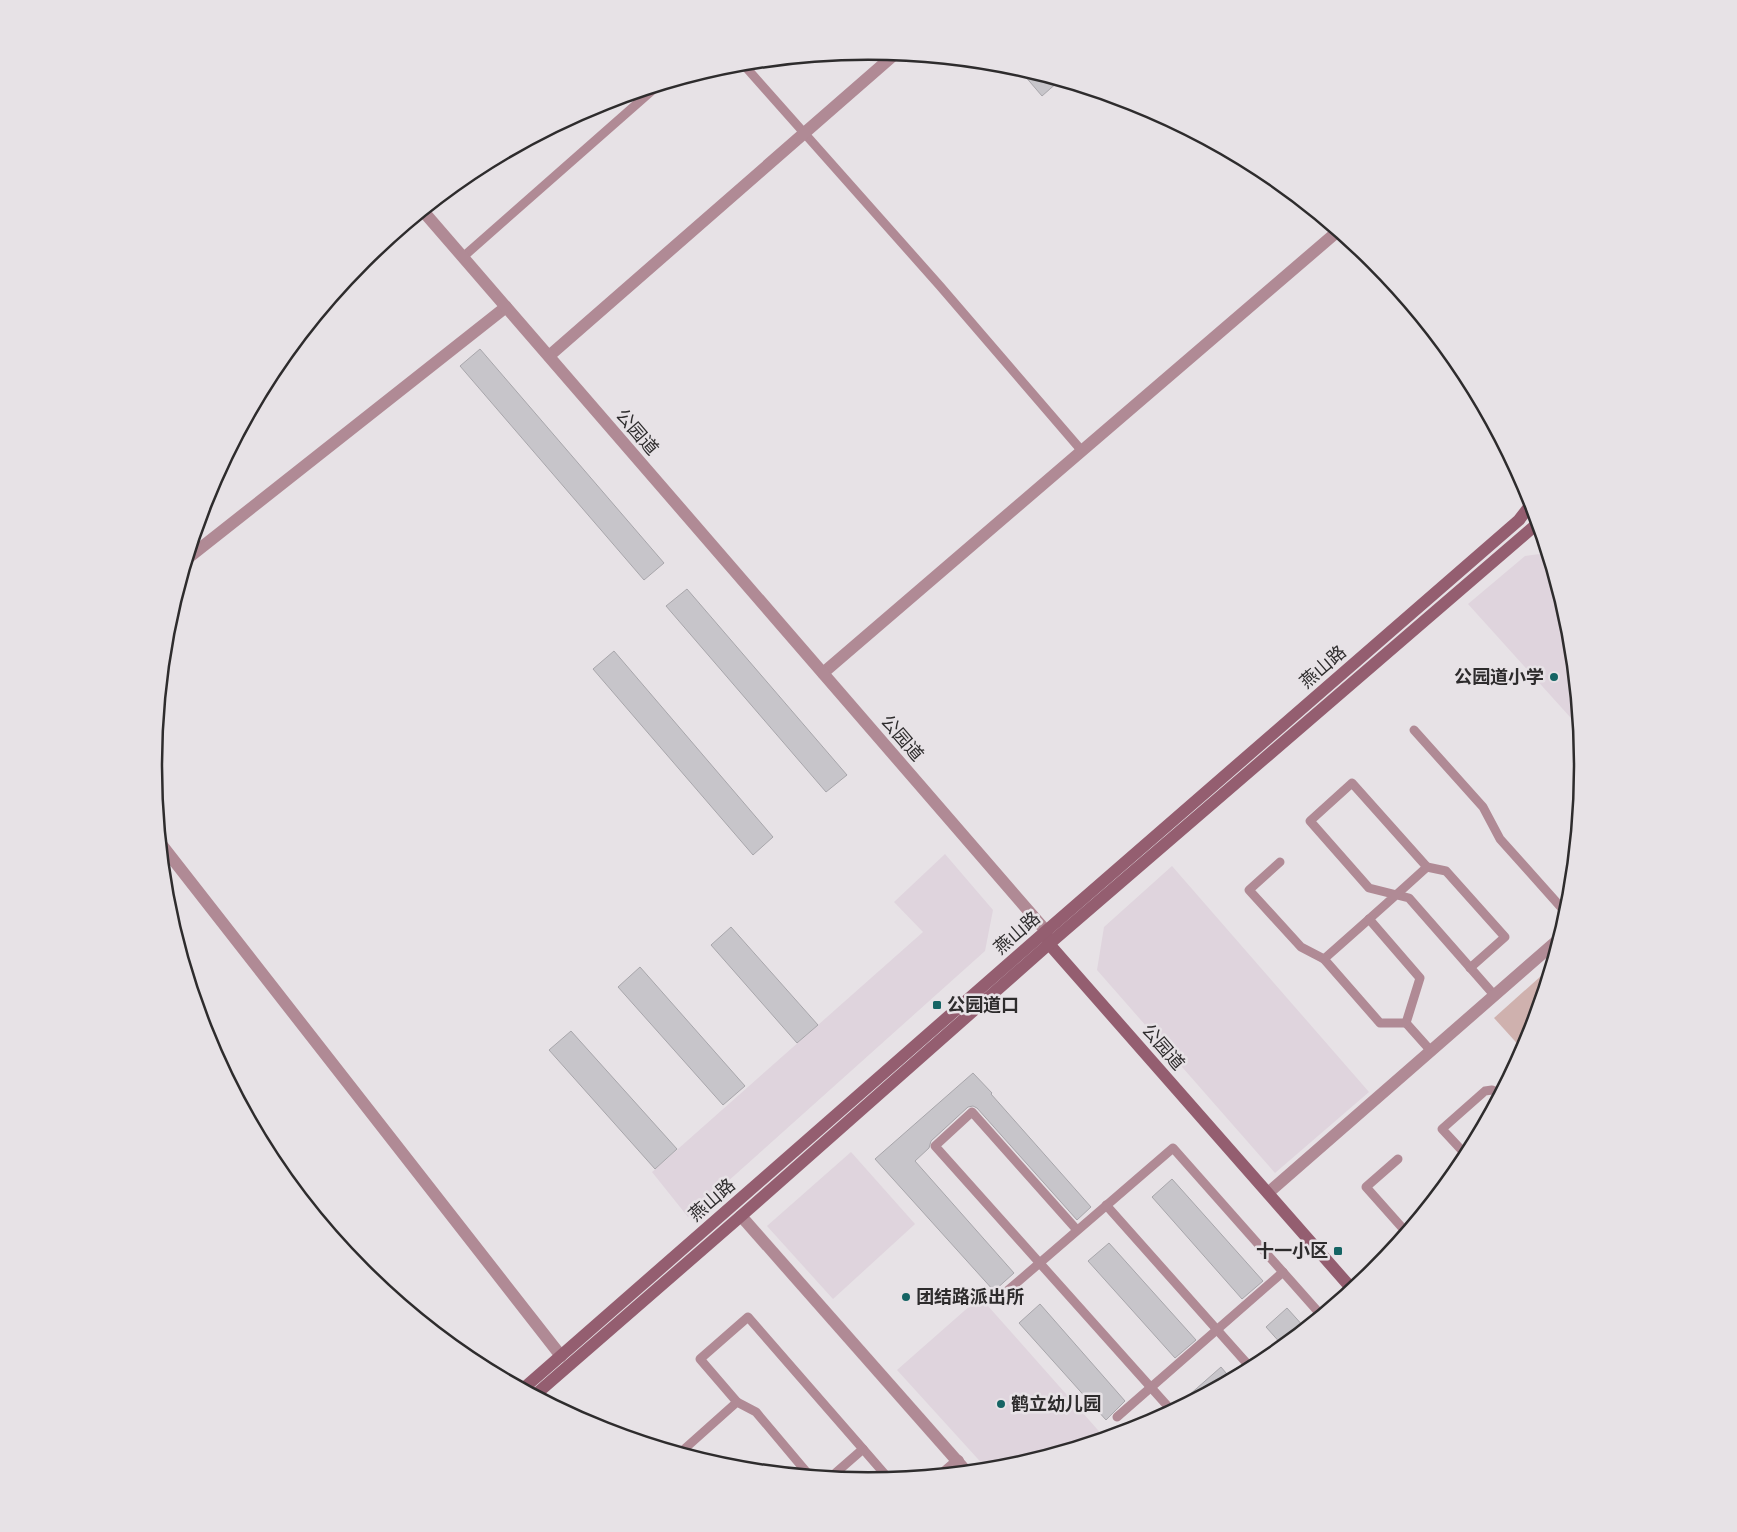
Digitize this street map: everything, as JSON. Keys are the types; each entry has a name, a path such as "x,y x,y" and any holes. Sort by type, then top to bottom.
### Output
{"main road":[{"name":"燕山路","path":"528,1384 1519,520 1526,510"},
{"name":"燕山路","path":"540,1390 1049,944 1532,527"},
{"name":"公园道","path":"1046,931 1049,944 1348,1284"}],"street":[{"path":"549,356 887,61"},
{"name":"公园道","path":"427,216 1046,931"},
{"path":"823,673 1334,235"},
{"path":"196,551 506,307"},
{"path":"168,852 561,1356"},
{"path":"1268,1193 1551,946"},
{"path":"741,1216 962,1466"}],"lane":[{"path":"749,71 940,286 1082,451"},
{"path":"463,257 646,96"},
{"path":"1414,730 1483,806 1500,839 1560,907"},
{"path":"1470,968 1505,937 1446,871 1427,867 1352,783 1310,821 1369,888 1409,898 1494,996"},
{"path":"1280,862 1249,890 1301,947 1324,959 1380,1023 1406,1023 1431,1052"},
{"path":"1324,959 1427,867"},
{"path":"1369,919 1420,978 1406,1023"},
{"path":"1461,1150 1442,1128 1485,1091 1495,1091"},
{"path":"1078,1230 972,1112 935,1146 1168,1405"},
{"path":"1006,1292 1173,1148 1317,1311"},
{"path":"1398,1159 1366,1187 1402,1228"},
{"path":"1106,1205 1246,1362"},
{"path":"1117,1417 1283,1272"},
{"path":"803,1468 756,1412 737,1402 700,1359 748,1318 883,1471"},
{"path":"686,1448 737,1402"},
{"path":"838,1471 864,1449"}],"shaded area":[{"name":"公园道小学","path":"1541,554 1550,583 1561,628 1573,720 1468,604 1525,556"},
{"path":"945,854 993,910 985,951 688,1217 652,1172 923,932 894,902"},
{"path":"1172,866 1369,1092 1275,1173 1097,970 1104,927"},
{"path":"1542,975 1517,1044 1494,1018"},
{"path":"851,1152 915,1224 833,1299 767,1226"},
{"name":"鹤立幼儿园","path":"980,1297 1100,1433 1051,1448 981,1462 897,1370"}],"building":[{"path":"1027,79 1054,85 1042,96"},
{"path":"480,349 664,563 644,580 460,366"},
{"path":"687,589 847,775 826,792 666,606"},
{"path":"614,651 773,837 753,855 593,669"},
{"path":"731,927 818,1025 797,1043 711,945"},
{"path":"640,967 745,1086 723,1105 618,987"},
{"path":"571,1031 677,1149 655,1169 549,1050"},
{"path":"973,1073 1091,1207 1077,1220 977,1108 973,1106 968,1107 931,1141 929,1148 915,1161 1014,1273 994,1291 875,1159"},
{"path":"1172,1179 1263,1281 1242,1299 1152,1197"},
{"path":"1109,1243 1196,1340 1175,1358 1088,1261"},
{"path":"1040,1304 1125,1401 1106,1420 1019,1323"},
{"path":"1287,1308 1301,1324 1278,1341 1266,1327"},
{"path":"1221,1367 1227,1374 1221,1377 1191,1394"}],"place":[{"name":"公园道小学","path":"1554,677"},
{"name":"公园道口","path":"937,1005"},
{"name":"十一小区","path":"1338,1251"},
{"name":"团结路派出所","path":"906,1297"},
{"name":"鹤立幼儿园","path":"1001,1404"}]}
